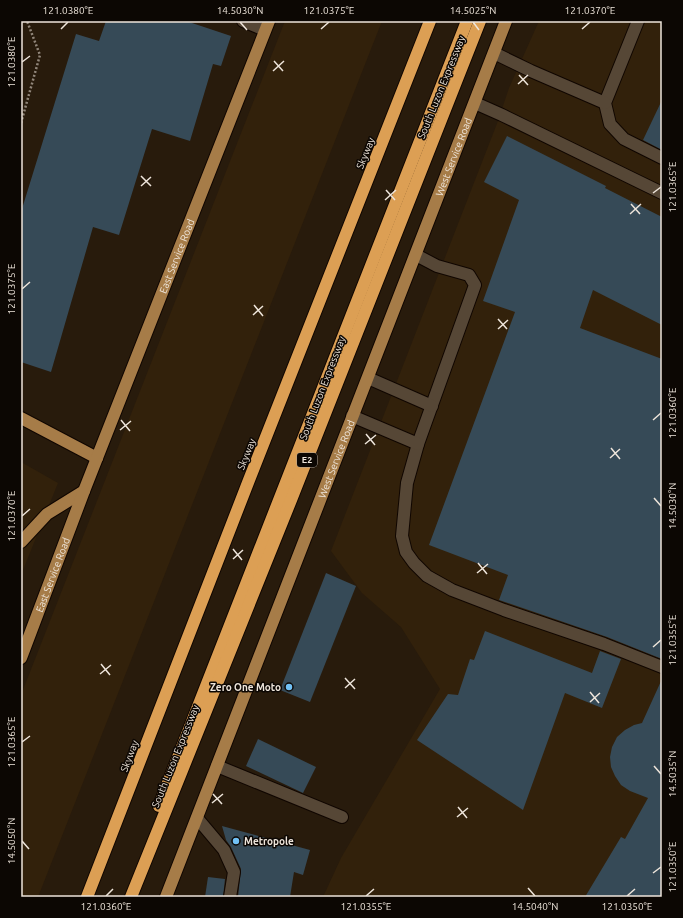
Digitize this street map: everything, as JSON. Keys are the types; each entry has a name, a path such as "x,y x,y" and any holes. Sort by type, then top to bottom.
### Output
{"highway":[{"path":"80,897 249,471 378,132 422,21"},
{"name":"Skyway","path":"87,897 430,21"},
{"name":"E2","path":"124,897 467,21"},
{"name":"South Luzon Expressway","path":"131,897 288,507 480,21"}],"main road":[{"name":"West Service Road","path":"166,897 506,21"},
{"name":"East Service Road","path":"21,658 84,491 267,25"},
{"path":"21,418 97,458"},
{"path":"21,542 47,514 59,505 84,491"}],"street":[{"path":"242,21 267,25"},
{"path":"638,21 605,103 610,124 624,139 662,158"},
{"path":"494,53 531,71 605,103"},
{"path":"474,103 502,115 662,193"},
{"path":"416,255 437,266 469,275 475,285 418,444 407,483 402,536 406,552 414,563 427,576 452,590 504,610 604,644 662,667"},
{"path":"368,378 432,406"},
{"path":"352,416 418,444"},
{"path":"217,766 342,817"},
{"path":"196,818 224,850 234,872 230,897"}],"path":[{"path":"21,123 40,55 27,21"}],"shaded area":[{"path":"285,21 382,21 38,897 21,897 21,695"},
{"path":"539,21 662,21 662,897 323,897 341,858 440,689 401,627 362,593 331,551 498,121 509,88"},
{"path":"21,462 58,483 21,575"}],"building":[{"path":"106,21 186,21 231,36 221,66 213,64 190,141 152,129 119,235 93,227 51,372 21,362 21,212 76,34 99,41"},
{"path":"662,100 662,150 643,140"},
{"path":"507,136 606,186 605,188 662,217 662,325 593,290 580,328 662,359 662,659 607,637 499,600 508,575 429,545 515,312 483,301 519,200 484,182"},
{"path":"326,573 356,586 310,702 280,690"},
{"path":"485,631 592,673 600,651 621,659 602,708 565,693 523,810 417,740 448,694 458,695 470,659 474,660"},
{"path":"662,679 662,897 585,897 621,837 625,839 648,798 630,791 621,785 611,767 610,757 612,747 617,737 625,730 642,723"},
{"path":"258,739 316,767 303,793 246,766"},
{"path":"222,826 310,850 303,875 294,872 290,897 238,897 241,869 231,847 226,840"},
{"path":"208,877 225,879 223,897 205,897"}],"place":[{"name":"Zero One Moto","path":"289,687"},
{"name":"Metropole","path":"236,841"}]}
